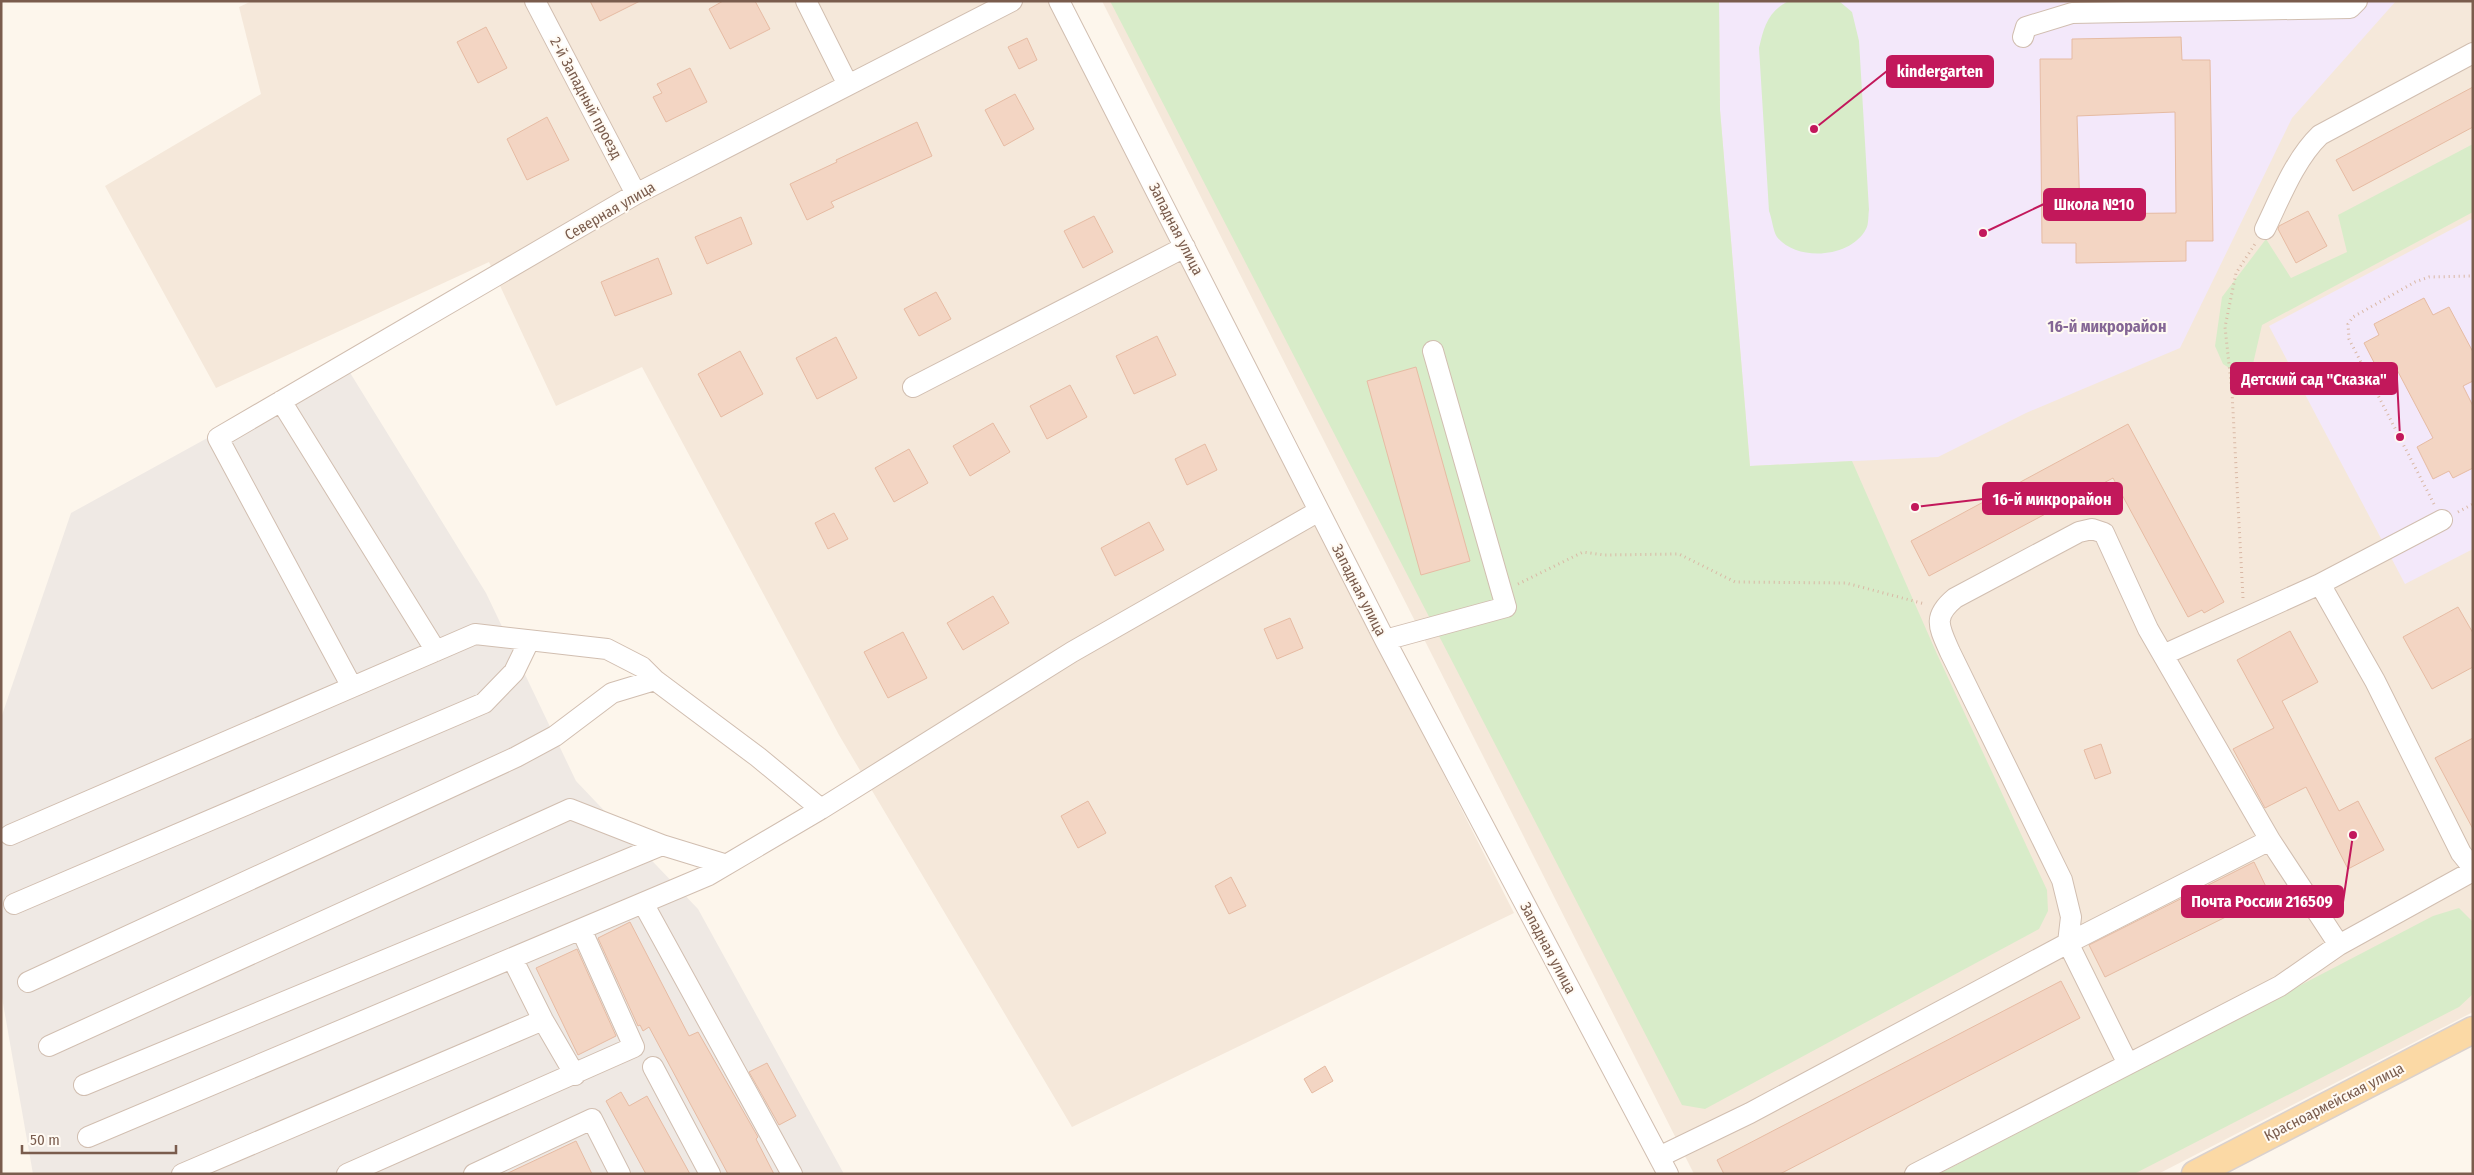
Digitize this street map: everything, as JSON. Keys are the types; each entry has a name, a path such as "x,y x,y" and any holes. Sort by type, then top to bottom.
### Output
{"main road":[{"name":"Красноармейская улица","path":"2195,1174 2473,1030"}],"street":[{"name":"2-й Западный проезд","path":"535,1 636,194"},
{"path":"806,1 848,85"},
{"name":"Северная улица","path":"352,687 218,438 636,194 1012,1"},
{"name":"Западная улица","path":"1058,1 1385,640 1664,1165"},
{"path":"2023,37 2026,27 2072,13 2350,8 2357,1"},
{"path":"2265,229 2289,180 2311,143 2320,135 2473,53"},
{"path":"913,387 1185,247"},
{"path":"1385,640 1506,607 1432,351"},
{"path":"281,401 436,651"},
{"path":"88,1137 716,870 821,809 1072,652 1319,510"},
{"path":"2163,655 2320,584 2442,520"},
{"path":"2128,1064 2068,943 2071,917 2062,880 1950,652 1940,621 1942,609 1963,593 2079,532 2092,529 2104,533 2148,629 2270,840 2339,945"},
{"path":"1915,1174 2280,986 2339,945 2473,870 2461,853 2375,681 2320,584"},
{"path":"10,835 475,634 607,649 642,667 656,680 758,757 821,809"},
{"path":"14,904 484,702 514,672 529,641"},
{"path":"28,982 516,757 555,736 612,693 656,680"},
{"path":"49,1046 570,809 662,845 716,870"},
{"path":"1664,1165 1759,1108 2068,943 2270,840"},
{"path":"84,1085 662,845"},
{"path":"642,903 715,1031 792,1174"},
{"path":"347,1174 575,1075 634,1047 581,929"},
{"path":"512,958 543,1020 575,1075"},
{"path":"182,1174 543,1020"},
{"path":"654,1067 710,1174"},
{"path":"474,1174 592,1119 620,1174"}],"path":[{"path":"2244,619 2232,392 2225,327 2236,273 2265,229"},
{"path":"2442,520 2349,339 2348,324 2353,317 2415,282 2441,276 2473,276"},
{"path":"1502,592 1583,552 1604,555 1680,554 1735,582 1846,583 1942,609"}],"shaded area":[{"path":"252,1 1052,1 1514,913 1072,1127 839,735 642,367 556,406 489,262 216,388 105,186 261,94 239,7"},
{"name":"16-й микрорайон","path":"1102,1 2473,1 2473,1012 2158,1174 1694,1174"},
{"path":"1719,1 2396,1 2292,118 2180,348 2026,413 1938,457 1750,466 1720,110"},
{"path":"2473,218 2473,549 2405,584 2269,326"},
{"path":"344,363 486,593 576,781 698,909 844,1174 33,1174 1,992 1,718 71,513"}],"green space":[{"path":"1110,1 1719,1 1720,110 1750,466 1852,461 1937,654 2047,890 2048,911 2039,929 1705,1109 1682,1105"},
{"path":"1789,1 1839,1 1852,12 1859,41 1869,210 1868,225 1859,239 1837,251 1810,253 1786,245 1777,237 1769,211 1759,48 1768,20 1776,10"},
{"path":"2473,144 2473,212 2262,325 2249,381 2223,364 2215,346 2222,297 2266,239 2291,278 2347,252 2338,215"},
{"path":"2459,908 2473,922 2473,994 2459,1007 2134,1174 1939,1174 2433,916"}],"building":[{"path":"590,1 640,1 600,21"},
{"path":"723,1 755,1 770,29 730,49 709,9"},
{"path":"486,27 507,68 478,83 457,42"},
{"path":"2181,37 2182,60 2210,60 2213,241 2186,241 2186,261 2076,263 2076,243 2042,243 2040,59 2072,59 2072,39","holes":["2175,112 2176,213 2080,214 2077,116"]},
{"path":"1027,38 1037,60 1019,69 1008,47"},
{"path":"690,68 707,102 666,122 653,97 662,93 657,84"},
{"path":"2473,87 2473,127 2353,191 2336,160"},
{"path":"1015,94 1034,129 1004,146 985,110"},
{"path":"547,117 569,160 527,180 507,139"},
{"path":"917,122 932,156 831,202 834,207 807,220 790,184"},
{"path":"2308,211 2327,246 2296,263 2278,229 2279,226"},
{"path":"1094,216 1113,252 1083,268 1064,231"},
{"path":"741,217 752,244 707,264 695,237"},
{"path":"658,258 672,294 615,316 601,282"},
{"path":"936,292 951,319 919,336 904,309"},
{"path":"2424,298 2433,315 2449,307 2473,352 2473,381 2463,386 2473,406 2473,468 2453,478 2449,471 2433,479 2417,447 2433,438 2395,366 2380,374 2364,343 2379,335 2374,324"},
{"path":"1157,336 1176,375 1134,394 1116,356"},
{"path":"836,337 857,378 817,399 796,358"},
{"path":"740,351 763,394 721,417 698,374"},
{"path":"1416,367 1470,561 1421,575 1367,381"},
{"path":"1070,385 1087,417 1047,439 1030,406"},
{"path":"993,423 1010,452 970,476 953,446"},
{"path":"2128,424 2224,602 2204,613 2202,610 2188,617 2113,478 1929,576 1911,541"},
{"path":"1205,444 1217,470 1187,485 1175,459"},
{"path":"909,449 928,483 894,502 875,468"},
{"path":"834,513 848,539 828,549 815,523"},
{"path":"1149,522 1164,550 1115,576 1101,548"},
{"path":"993,596 1009,623 963,650 947,623"},
{"path":"2458,607 2473,633 2473,667 2432,689 2403,637"},
{"path":"1290,618 1303,648 1277,659 1264,629"},
{"path":"2290,631 2318,682 2282,701 2339,811 2358,801 2384,850 2348,869 2306,787 2265,808 2233,749 2274,728 2237,660"},
{"path":"903,632 927,678 888,698 864,652"},
{"path":"2473,738 2473,829 2435,758"},
{"path":"2101,744 2111,773 2095,779 2084,750"},
{"path":"1088,801 1106,833 1078,848 1061,816"},
{"path":"2254,862 2270,895 2105,977 2089,945"},
{"path":"1231,877 1246,906 1229,914 1215,886"},
{"path":"630,922 689,1036 698,1032 758,1137 756,1139 774,1174 728,1174 649,1027 643,1031 640,1025 638,1026 598,938"},
{"path":"577,949 616,1036 578,1055 536,968"},
{"path":"2061,981 2080,1018 1780,1174 1724,1174 1717,1160"},
{"path":"767,1063 796,1116 779,1125 749,1072"},
{"path":"1325,1066 1333,1081 1312,1093 1304,1079"},
{"path":"621,1092 629,1106 647,1096 690,1174 646,1174 606,1101"},
{"path":"576,1141 592,1174 506,1174"}],"place":[{"name":"kindergarten","path":"1814,129"},
{"name":"Школа №10","path":"1983,233"},
{"name":"Детский сад \"Сказка\"","path":"2400,437"},
{"name":"16-й микрорайон","path":"1915,507"},
{"name":"Почта России 216509","path":"2353,835"}],"district":[{"name":"16-й микрорайон","path":"2107,326"}]}
